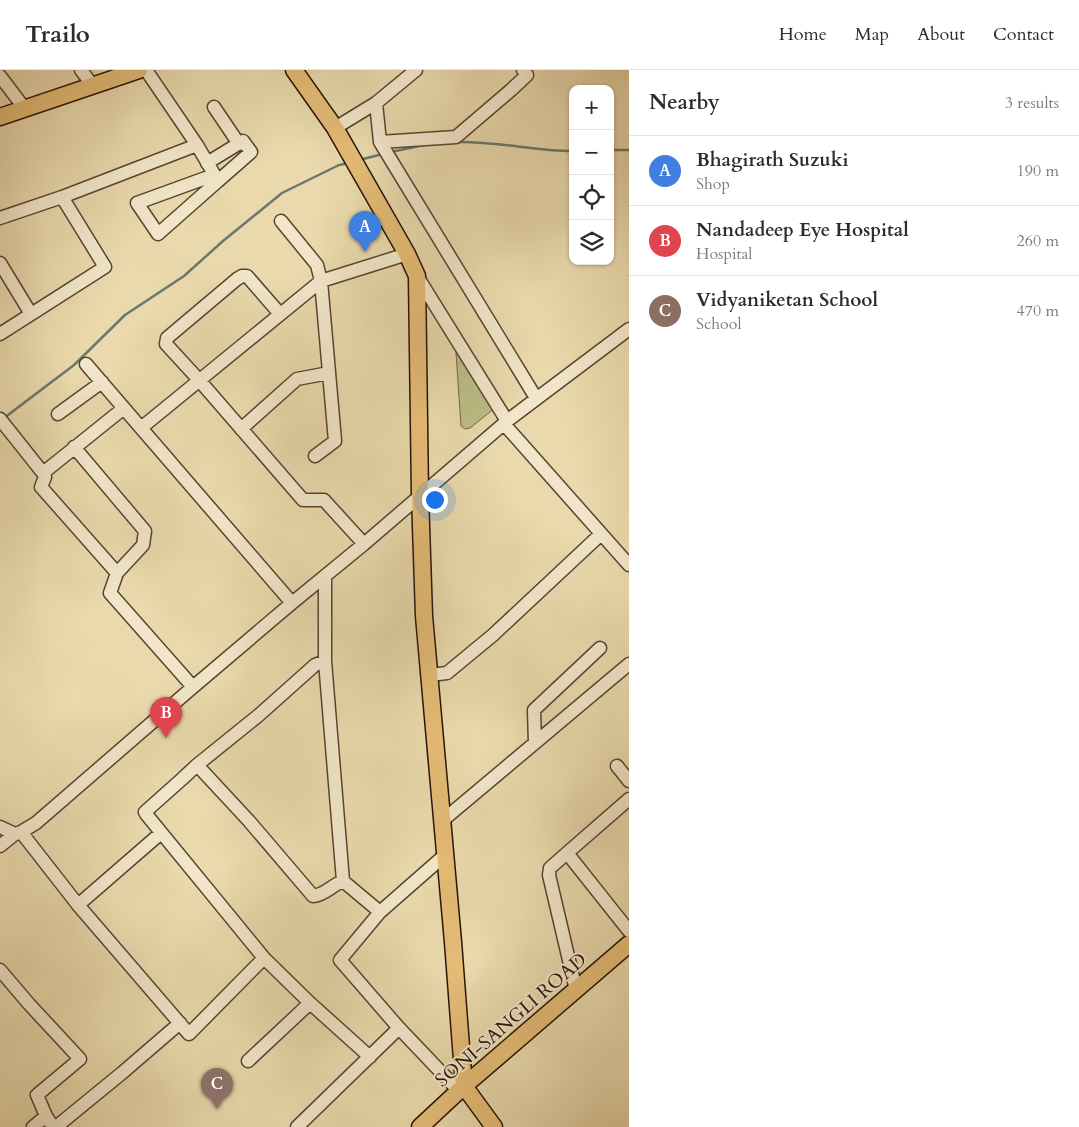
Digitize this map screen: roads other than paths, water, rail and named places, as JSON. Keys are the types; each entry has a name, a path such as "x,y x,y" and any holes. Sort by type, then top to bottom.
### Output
{"main road":[{"path":"0,117 139,70"},
{"path":"294,70 336,128 418,276 420,496 424,616 445,854 462,1089 494,1127"},
{"name":"SONI-SANGLI ROAD","path":"420,1127 629,944"}],"street":[{"path":"81,70 93,86"},
{"path":"146,70 197,145 216,178"},
{"path":"336,128 376,103 416,70"},
{"path":"380,142 456,137 511,90 526,75 523,70"},
{"path":"0,76 25,108"},
{"path":"376,103 380,142 536,398"},
{"path":"214,107 239,144"},
{"path":"207,163 243,141 251,152 216,178 158,234 137,203 216,178"},
{"path":"0,218 62,197 197,145"},
{"path":"0,334 105,267 62,197"},
{"path":"280,221 317,265 321,281 335,441 315,456"},
{"path":"141,428 321,281 407,254"},
{"path":"0,263 31,314"},
{"path":"280,314 247,276 242,276 236,279 167,338 166,344 303,500 324,500 364,544"},
{"path":"418,276 506,423 629,565"},
{"path":"0,846 36,823 292,602 364,544 536,398 623,338 629,329"},
{"path":"86,364 292,602"},
{"path":"241,429 297,378 329,373"},
{"path":"58,414 102,382"},
{"path":"43,473 124,408"},
{"path":"0,419 43,473 45,477 41,487 117,574"},
{"path":"74,448 144,531 143,545 117,574 110,593 193,687"},
{"path":"430,676 447,673 485,641 601,534"},
{"path":"324,576 326,661 343,880 380,912"},
{"path":"535,743 534,710 600,648"},
{"path":"326,661 315,665 259,715 197,765 145,812 264,958 310,1004 370,1057"},
{"path":"442,821 629,664"},
{"path":"197,765 249,821 313,896 324,893 333,885 343,880"},
{"path":"617,766 629,781"},
{"path":"576,990 549,875 550,868 629,800"},
{"path":"0,827 18,833 189,1034 264,958"},
{"path":"78,904 161,833"},
{"path":"445,854 380,912 340,960 399,1028 462,1089"},
{"path":"568,854 629,931"},
{"path":"0,970 80,1059 37,1095 52,1123"},
{"path":"248,1061 310,1004"},
{"path":"33,1127 52,1123 122,1073 180,1023"},
{"path":"297,1127 399,1028"}],"waterway":[{"path":"457,142 569,151"},
{"path":"391,152 424,145"},
{"path":"614,150 629,150"},
{"path":"359,160 383,154"},
{"path":"4,418 74,365 125,315 184,276 223,241 282,193 339,165 349,163"}],"place":[{"name":"Bhagirath Suzuki","path":"365,252"},
{"name":"Nandadeep Eye Hospital","path":"166,738"},
{"name":"Vidyaniketan School","path":"217,1109"}]}
